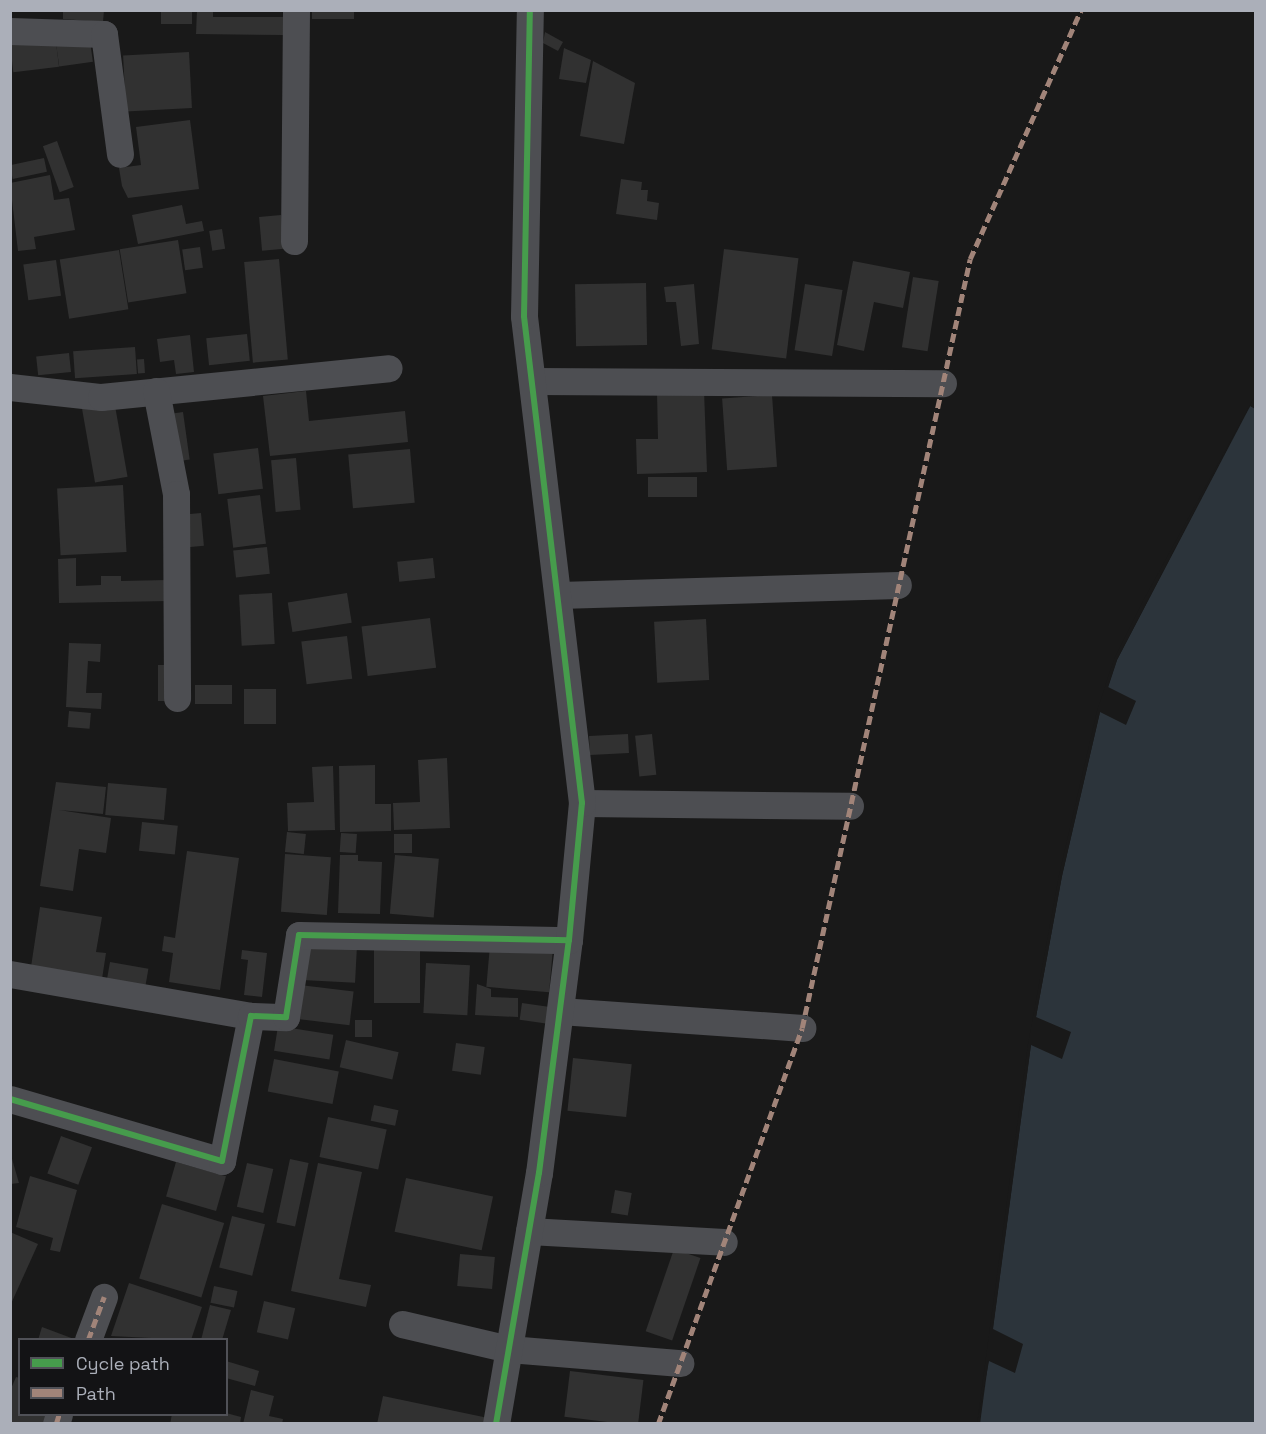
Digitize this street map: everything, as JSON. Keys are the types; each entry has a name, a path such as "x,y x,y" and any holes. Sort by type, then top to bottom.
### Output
{"street":[{"path":"294,241 296,10"},
{"path":"496,1424 529,1231 560,1011 582,803 524,316 530,10"},
{"path":"10,31 104,34 120,154"},
{"path":"10,387 101,397 389,368"},
{"path":"532,381 943,383"},
{"path":"156,392 176,494 177,698"},
{"path":"559,595 898,585"},
{"path":"582,803 850,806"},
{"path":"10,974 251,1016 286,1017 299,935 569,940"},
{"path":"560,1011 802,1028"},
{"path":"10,1099 222,1161 251,1016"},
{"path":"529,1231 724,1242"},
{"path":"89,1338 104,1297"},
{"path":"402,1324 509,1349 680,1363"}],"shaded area":[{"path":"1255,397 1255,1423 980,1424 1031,1044 1062,876 1100,712 1117,660"}],"pier":[{"path":"1256,394 1255,409 1250,406 1244,416 1117,660 1108,687 1136,701 1126,725 1100,712 1062,876 1036,1017 1071,1032 1062,1059 1031,1045 993,1329 1023,1344 1015,1373 989,1361 977,1424 1028,1044 1059,875 1097,711 1114,659 1143,601"}],"building":[{"path":"63,10 104,10 103,22 63,19"},
{"path":"161,10 192,10 192,24 161,24"},
{"path":"197,10 213,10 213,17 284,17 284,35 196,34"},
{"path":"312,10 354,10 354,19 312,19"},
{"path":"545,32 563,42 558,51 543,43"},
{"path":"55,34 59,67 13,72 10,40"},
{"path":"89,34 93,62 59,66 55,39"},
{"path":"564,48 591,60 586,83 559,79"},
{"path":"189,52 192,108 126,111 123,55"},
{"path":"593,61 635,83 624,144 580,136"},
{"path":"190,120 199,189 128,198 122,186 119,168 141,165 136,127"},
{"path":"57,141 74,187 60,192 43,146"},
{"path":"44,158 47,172 13,179 10,165"},
{"path":"50,175 54,200 69,198 75,230 34,237 36,249 18,251 10,183"},
{"path":"621,179 642,182 641,190 648,190 647,201 659,203 657,220 616,214"},
{"path":"182,205 186,224 202,221 204,231 138,244 132,215"},
{"path":"281,215 284,249 262,251 259,217"},
{"path":"222,229 225,249 212,251 209,231"},
{"path":"178,240 186,293 128,303 120,249"},
{"path":"200,247 203,268 185,270 182,250"},
{"path":"724,249 798,258 786,358 712,349"},
{"path":"119,250 128,309 69,319 60,259"},
{"path":"279,259 288,360 253,363 244,262"},
{"path":"56,260 61,296 28,300 23,265"},
{"path":"853,261 910,272 903,308 874,302 864,351 837,345"},
{"path":"913,277 939,281 928,351 902,347"},
{"path":"646,283 647,345 576,346 575,284"},
{"path":"694,284 699,344 681,346 676,302 666,302 664,287"},
{"path":"805,284 843,290 832,356 795,350"},
{"path":"247,334 250,361 209,365 206,338"},
{"path":"190,335 194,372 176,374 174,360 160,362 157,339"},
{"path":"135,347 137,374 75,378 73,351"},
{"path":"69,353 71,372 38,375 36,356"},
{"path":"137,359 144,359 145,373 138,373"},
{"path":"704,390 707,472 637,474 636,439 658,439 657,392"},
{"path":"306,391 309,421 405,411 408,442 270,456 263,396"},
{"path":"772,395 777,467 727,470 722,398"},
{"path":"114,400 128,477 95,483 82,406"},
{"path":"183,412 190,460 178,461 171,414"},
{"path":"258,448 263,489 218,494 213,453"},
{"path":"410,449 415,503 353,508 348,454"},
{"path":"296,458 301,510 276,512 271,460"},
{"path":"648,477 697,477 697,497 648,497"},
{"path":"123,485 127,552 61,555 57,488"},
{"path":"260,495 266,544 233,548 227,499"},
{"path":"201,513 204,546 185,548 182,515"},
{"path":"267,547 270,574 236,577 233,551"},
{"path":"76,558 76,586 101,585 101,576 121,576 121,581 168,580 169,601 59,603 58,559"},
{"path":"433,558 435,578 399,582 397,562"},
{"path":"272,593 275,644 242,646 239,595"},
{"path":"347,593 352,623 292,632 288,602"},
{"path":"430,618 436,668 368,676 362,626"},
{"path":"706,619 709,680 657,683 654,622"},
{"path":"347,636 352,679 307,684 301,642"},
{"path":"69,643 101,644 100,662 88,661 86,693 102,693 101,709 66,707"},
{"path":"158,665 175,665 175,701 158,701"},
{"path":"195,685 232,685 232,704 195,704"},
{"path":"244,689 276,689 276,724 244,724"},
{"path":"69,711 91,713 90,729 68,727"},
{"path":"628,734 629,753 590,755 589,736"},
{"path":"652,734 656,775 639,777 635,736"},
{"path":"447,758 450,828 394,830 393,803 420,802 418,760"},
{"path":"375,765 375,804 391,804 391,831 340,832 339,766"},
{"path":"333,766 335,830 288,831 287,803 314,802 312,767"},
{"path":"56,782 106,787 103,814 59,810 111,818 106,853 79,849 73,891 40,886"},
{"path":"108,783 167,788 164,820 105,815"},
{"path":"142,822 178,826 175,855 139,851"},
{"path":"287,832 306,834 304,854 285,852"},
{"path":"341,833 357,834 356,853 340,852"},
{"path":"394,834 412,834 412,853 394,853"},
{"path":"187,851 239,858 220,990 169,982 173,953 162,951 164,936 175,938"},
{"path":"285,854 331,857 327,915 281,912"},
{"path":"340,855 358,855 358,861 382,862 380,914 338,913"},
{"path":"395,855 439,859 434,918 390,914"},
{"path":"40,907 102,917 96,952 106,953 102,979 31,967"},
{"path":"304,944 357,947 355,983 302,980"},
{"path":"374,944 420,944 420,1003 374,1003"},
{"path":"490,945 553,950 549,992 486,987"},
{"path":"242,950 267,953 262,997 244,995 248,960 241,959"},
{"path":"110,962 148,969 144,992 106,986"},
{"path":"426,963 470,965 467,1015 423,1013"},
{"path":"477,984 491,989 491,997 518,998 518,1017 475,1015"},
{"path":"300,985 354,992 349,1025 296,1019"},
{"path":"522,1003 552,1007 549,1024 520,1020"},
{"path":"355,1020 372,1020 372,1037 355,1037"},
{"path":"278,1026 333,1035 329,1059 274,1051"},
{"path":"346,1040 399,1052 392,1079 340,1067"},
{"path":"456,1043 485,1047 481,1075 452,1071"},
{"path":"573,1058 632,1064 626,1117 567,1111"},
{"path":"274,1059 339,1072 332,1104 268,1091"},
{"path":"374,1105 398,1110 395,1126 371,1121"},
{"path":"328,1117 387,1129 378,1170 319,1157"},
{"path":"61,1136 92,1147 78,1185 47,1174"},
{"path":"10,1152 19,1183 10,1184"},
{"path":"290,1159 309,1163 295,1227 276,1223"},
{"path":"176,1162 226,1176 216,1211 166,1197"},
{"path":"247,1163 273,1169 263,1213 237,1207"},
{"path":"318,1163 362,1172 339,1279 371,1285 366,1307 291,1291"},
{"path":"30,1176 77,1190 60,1252 50,1250 53,1238 16,1227"},
{"path":"406,1178 493,1197 482,1250 395,1232"},
{"path":"615,1190 632,1193 628,1216 611,1213"},
{"path":"162,1204 224,1223 201,1298 139,1279"},
{"path":"232,1216 265,1224 252,1276 219,1267"},
{"path":"10,1232 38,1244 10,1306"},
{"path":"674,1249 700,1258 672,1340 646,1331"},
{"path":"460,1254 495,1257 492,1289 457,1286"},
{"path":"129,1283 202,1307 192,1338 111,1336"},
{"path":"214,1286 237,1291 234,1308 210,1303"},
{"path":"264,1301 295,1308 288,1339 257,1332"},
{"path":"210,1305 231,1310 223,1338 202,1338"},
{"path":"42,1327 71,1338 39,1338"},
{"path":"228,1362 259,1371 255,1386 228,1379"},
{"path":"570,1371 643,1380 638,1424 564,1417"},
{"path":"16,1377 18,1378 18,1416 54,1416 52,1424 10,1424 10,1391"},
{"path":"251,1390 274,1396 269,1416 283,1419 282,1424 243,1424"},
{"path":"383,1396 493,1419 492,1424 377,1424"},
{"path":"228,1414 241,1417 240,1424 170,1424 172,1416 228,1416"}],"marked path":[{"path":"658,1424 802,1028 970,259 1081,10"},
{"path":"89,1338 104,1297"},
{"path":"56,1424 58,1416"}],"cycle path":[{"path":"496,1424 539,1173 569,940 582,803 524,316 530,10"},
{"path":"10,1099 222,1161 251,1016 286,1017 299,935 569,940"}]}
